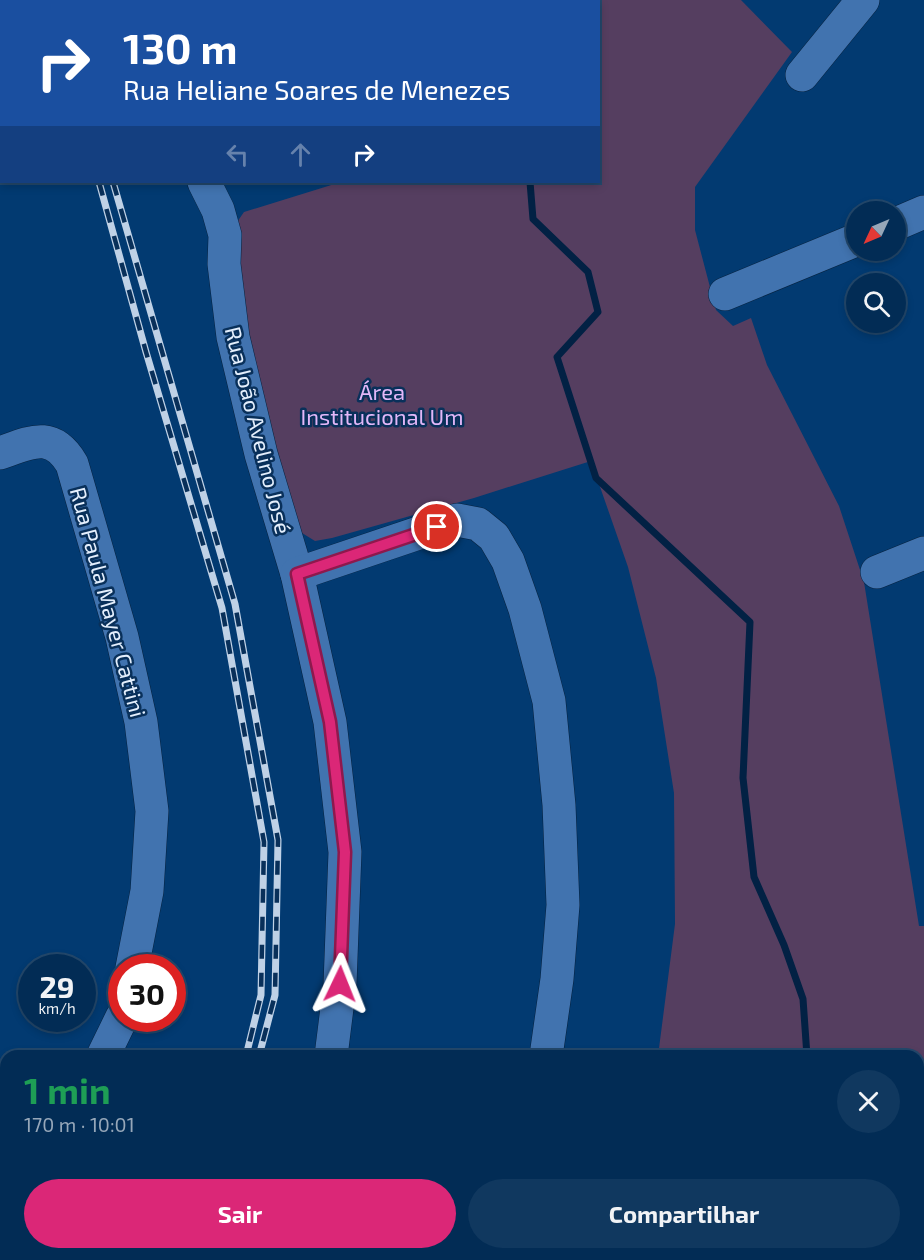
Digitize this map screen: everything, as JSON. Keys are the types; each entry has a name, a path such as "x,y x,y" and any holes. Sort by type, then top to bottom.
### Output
{"street":[{"path":"802,75 863,0"},
{"name":"Rua João Avelino José","path":"204,183 218,210 225,235 224,264 233,337 261,454 297,574 330,722 345,852 340,984 332,1050"},
{"path":"906,220 924,212"},
{"path":"725,294 846,244"},
{"name":"Rua Paula Mayer Cattini","path":"0,453 33,441 56,444 65,453 72,464 122,637 141,722 152,811 147,891 135,954"},
{"path":"297,574 458,520 478,524 494,537 508,561 525,609 549,701 559,806 563,905 557,979 547,1050"},
{"path":"877,572 924,553"},
{"path":"106,1050 115,1032"}],"green space":[{"name":"Área Institucional Um","path":"600,0 741,0 792,52 695,187 695,230 716,310 733,326 751,318 767,365 839,506 864,582 919,926 924,926 924,1050 659,1050 675,924 674,793 656,678 628,567 591,461 474,498 332,538 315,541 302,533 270,430 231,251 235,225 244,212 338,183 600,183"}],"waterway":[{"path":"530,183 533,219 588,272 598,312 557,357 596,478 750,622 743,778 754,877 784,945 803,999 807,1050"}],"railway":[{"path":"99,183 146,352 222,608 264,842 261,995 247,1050"},
{"path":"113,183 235,604 278,840 275,995 261,1050"}],"route":[{"path":"340,984 345,852 330,722 297,574 437,527"}]}
